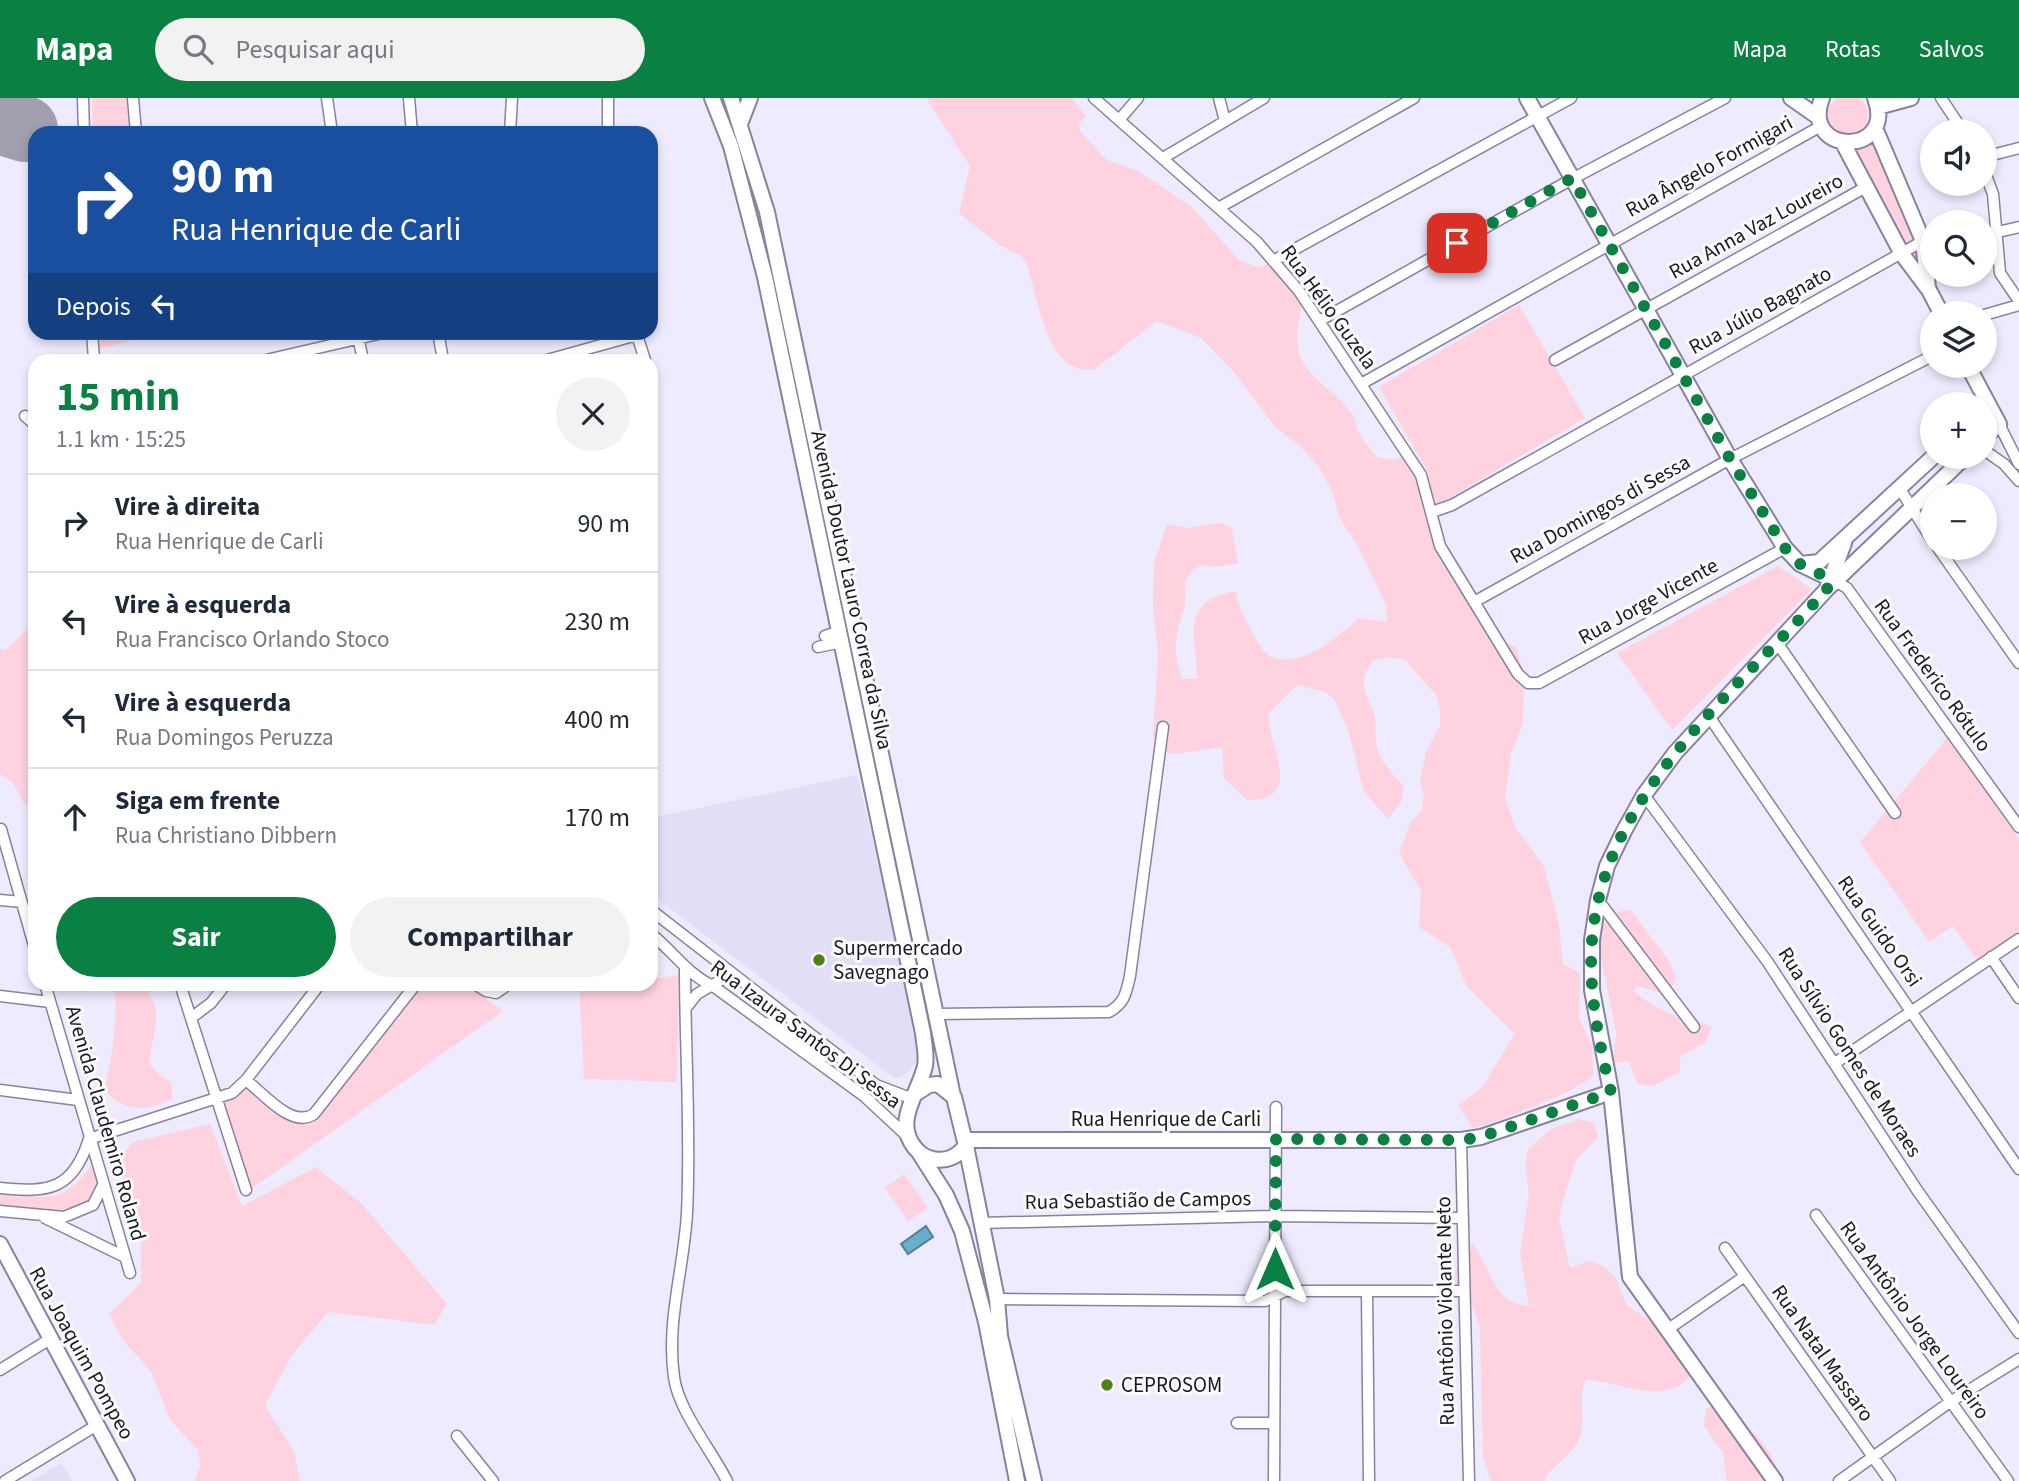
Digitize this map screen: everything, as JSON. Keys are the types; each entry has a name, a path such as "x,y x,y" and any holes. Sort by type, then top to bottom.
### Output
{"street":[{"path":"83,98 84,126"},
{"path":"133,98 135,126"},
{"path":"410,98 412,126"},
{"path":"510,126 512,98"},
{"path":"608,98 608,126"},
{"name":"Avenida Doutor Lauro Correa da Silva","path":"712,98 732,146 747,198 923,1033 925,1066 914,1096"},
{"path":"731,98 766,212 966,1143 997,1299 1000,1336 1034,1481"},
{"path":"740,124 750,98"},
{"name":"Rua Hélio Guzela","path":"1094,98 1220,207 1273,261 1319,321 1421,475 1440,546 1518,674 1528,682"},
{"path":"1119,120 1138,98"},
{"path":"1219,98 1225,121"},
{"path":"1163,158 1264,98"},
{"path":"1220,207 1413,98"},
{"path":"1527,98 1730,459 1785,548 1800,564 1831,583"},
{"path":"1273,261 1571,98"},
{"path":"1319,321 1572,178 1726,98"},
{"path":"1791,98 1820,122 1834,140 1843,143 1861,140 1875,128"},
{"path":"1820,122 1822,98"},
{"path":"1912,98 1877,103 1875,128 1920,235"},
{"path":"1941,98 1955,119"},
{"path":"325,99 331,126"},
{"name":"Rua Ângelo Formigari","path":"1361,384 1820,122"},
{"path":"1843,143 1902,254 1934,301"},
{"path":"1997,154 2019,148"},
{"name":"Rua Anna Vaz Loureiro","path":"1555,360 1866,187"},
{"path":"1993,196 2000,273 2019,303 1997,310"},
{"path":"1998,232 2019,227"},
{"name":"Rua Júlio Bagnato","path":"1432,512 1452,505 1920,244"},
{"path":"301,354 345,340"},
{"path":"568,354 615,340"},
{"name":"Rua Domingos di Sessa","path":"1474,602 1730,459 1920,362"},
{"path":"25,416 28,419"},
{"path":"1997,426 2019,464"},
{"path":"1997,459 2019,481"},
{"path":"1800,564 1819,562 1921,469"},
{"path":"1775,1481 1667,1330 1629,1271 1611,1092 1592,990 1592,940 1598,900 1607,866 1644,795 1708,715 1778,644 1831,583 1953,469"},
{"path":"1900,489 1920,523"},
{"path":"1831,583 1846,538"},
{"name":"Rua Jorge Vicente","path":"1528,682 1539,683 1785,548"},
{"path":"1946,560 2019,663"},
{"name":"Rua Frederico Rótulo","path":"1831,583 1847,588 2019,827"},
{"path":"825,636 841,637"},
{"path":"818,647 841,637"},
{"path":"1778,644 1895,813"},
{"name":"Rua Guido Orsi","path":"1708,715 2019,1169"},
{"path":"937,1014 1110,1012 1118,1007 1125,998 1130,976 1163,727"},
{"name":"Rua Sílvio Gomes de Moraes","path":"1644,795 1768,961 1917,1190 2019,1333"},
{"path":"1,829 28,924"},
{"path":"0,900 22,902"},
{"path":"1598,900 1694,1027"},
{"name":"Rua Izaura Santos Di Sessa","path":"658,916 876,1085 914,1096"},
{"path":"1835,1063 2019,939"},
{"name":"Rua Izaura Santos Di Sessa","path":"658,940 675,953 698,979 713,986 864,1096 908,1136"},
{"path":"1991,957 2019,998"},
{"path":"685,967 687,1212 684,1261 672,1314 674,1379 683,1405 727,1481"},
{"path":"685,1009 697,994 723,977 725,969"},
{"name":"Avenida Claudemiro Roland","path":"47,991 130,1273"},
{"path":"182,991 246,1190"},
{"path":"191,1018 211,1003 220,991"},
{"path":"0,1188 30,1191 50,1188 70,1178 81,1164 89,1139 232,1093 246,1080 315,991"},
{"path":"246,1080 295,1119 306,1120 314,1114 411,991"},
{"path":"0,996 50,1002"},
{"path":"764,1023 787,1027 824,1056 832,1058 838,1055"},
{"path":"954,1097 938,1084 929,1085 914,1096 906,1119 908,1136 946,1195 962,1231 986,1322 1017,1481"},
{"path":"0,1090 78,1100"},
{"name":"Rua Henrique de Carli","path":"966,1143 1276,1139 1461,1140 1481,1137 1611,1092"},
{"path":"1274,1481 1276,1107"},
{"name":"Rua Antônio Violante Neto","path":"1461,1140 1469,1481"},
{"path":"920,1153 929,1159 949,1159 966,1143"},
{"path":"0,1211 64,1217 80,1213 93,1205 103,1184"},
{"path":"38,1215 125,1257"},
{"name":"Rua Antônio Jorge Loureiro","path":"1816,1215 2008,1481"},
{"name":"Rua Sebastião de Campos","path":"981,1223 1275,1216 1463,1218"},
{"name":"Rua Natal Massaro","path":"1725,1248 1890,1481"},
{"name":"Rua Joaquim Pompeo","path":"2,1253 127,1481"},
{"path":"1667,1330 1745,1276"},
{"path":"997,1299 1265,1301 1284,1291 1464,1291"},
{"path":"1367,1291 1369,1481"},
{"path":"0,1370 50,1339"},
{"path":"1839,1481 1951,1402 2019,1359"},
{"path":"1237,1423 1274,1423"},
{"path":"5,1481 97,1425"},
{"path":"457,1436 493,1481"}],"shaded area":[{"path":"1848,95 1862,101 1868,115 1862,129 1848,135 1834,129 1828,115 1834,101"},
{"path":"92,98 128,98 130,126 93,126"},
{"path":"926,98 1072,98 1086,116 1079,124 1080,131 1107,160 1136,170 1191,206 1239,260 1259,268 1275,260 1290,272 1301,295 1297,344 1305,366 1346,407 1362,437 1377,457 1392,460 1406,456 1419,463 1431,488 1428,472 1379,387 1519,305 1585,418 1439,504 1436,537 1443,559 1474,606 1485,631 1517,648 1524,678 1523,723 1511,754 1505,799 1516,828 1544,866 1559,925 1563,964 1580,973 1579,1018 1592,1046 1593,1076 1583,1083 1536,1106 1473,1128 1458,1106 1482,1087 1515,1034 1466,985 1451,948 1419,927 1421,891 1399,853 1410,823 1421,811 1424,796 1420,782 1426,752 1440,725 1440,710 1436,695 1405,660 1390,657 1374,660 1364,681 1375,718 1379,753 1404,787 1401,802 1388,819 1364,792 1348,730 1334,699 1325,692 1297,685 1269,713 1280,780 1276,791 1265,798 1247,800 1224,778 1222,747 1176,754 1161,751 1153,737 1158,655 1153,606 1154,563 1167,524 1187,528 1222,523 1232,529 1238,563 1215,567 1200,565 1188,577 1176,644 1182,679 1197,679 1195,623 1198,612 1205,603 1218,596 1236,591 1242,612 1260,646 1272,657 1284,659 1296,658 1320,648 1360,618 1387,622 1386,605 1359,548 1339,517 1333,493 1319,467 1300,446 1275,427 1235,373 1201,338 1157,321 1095,369 1078,368 1065,361 1047,331 1026,263 1021,256 999,245 959,213 970,166"},
{"path":"1873,135 1917,240 1920,270 1904,251 1851,147"},
{"path":"99,340 133,340 99,349"},
{"path":"1778,566 1812,589 1672,730 1617,653"},
{"path":"28,629 28,806 13,783 0,774 0,649 5,650"},
{"path":"1949,736 2019,838 2019,931 1977,960 1953,926 1929,942 1860,842"},
{"name":"Supermercado Savegnago","path":"857,775 917,1025 921,1055 907,1074 895,1079 658,899 658,817"},
{"path":"1625,910 1631,911 1670,962 1676,978 1670,991 1658,992 1637,986 1634,991 1672,1015 1712,1027 1706,1042 1680,1057 1680,1072 1653,1086 1638,1084 1629,1062 1613,1063 1616,1033 1598,942 1606,921"},
{"path":"679,975 677,1082 584,1079 579,991 658,991 658,978"},
{"path":"114,991 147,991 154,1002 156,1021 149,1062 158,1074 171,1082 173,1098 163,1103 136,1108 120,1103 104,1090 112,1052"},
{"path":"417,991 476,991 503,1011 251,1189 221,1102 248,1089 288,1120 306,1124 314,1121"},
{"path":"1579,1119 1594,1123 1598,1138 1576,1160 1562,1204 1559,1219 1570,1268 1589,1261 1604,1266 1615,1277 1627,1305 1694,1351 1695,1369 1684,1382 1672,1389 1658,1391 1644,1391 1586,1380 1582,1394 1579,1439 1546,1476 1545,1481 1491,1481 1483,1456 1480,1328 1473,1307 1451,1276 1469,1255 1472,1243 1500,1291 1516,1303 1529,1306 1520,1254 1529,1194 1525,1164 1528,1149 1551,1129"},
{"path":"210,1124 242,1206 316,1167 362,1204 447,1304 434,1325 328,1312 292,1355 265,1405 294,1452 300,1481 195,1481 200,1465 198,1450 170,1420 151,1372 123,1340 109,1314 141,1283 141,1222 116,1163 133,1142"},
{"path":"92,1164 98,1184 91,1202 57,1210 0,1206 0,1194 42,1197 62,1193 72,1187"},
{"path":"904,1174 928,1208 908,1221 885,1188"},
{"path":"1719,1402 1757,1436 1770,1453 1777,1481 1727,1481 1723,1453 1704,1426 1706,1409"},
{"path":"62,1463 72,1481 31,1481"}],"water":[{"path":"926,1226 933,1237 908,1254 901,1244"}],"runway":[{"path":"0,121 25,129"}],"place":[{"name":"Supermercado Savegnago","path":"819,960"},
{"name":"CEPROSOM","path":"1107,1385"}],"route":[{"path":"1275,1269 1276,1139 1461,1140 1481,1137 1611,1092 1592,990 1592,940 1607,866 1644,795 1675,753 1827,589 1830,579 1800,564 1785,548 1730,459 1572,178 1457,243"}]}
